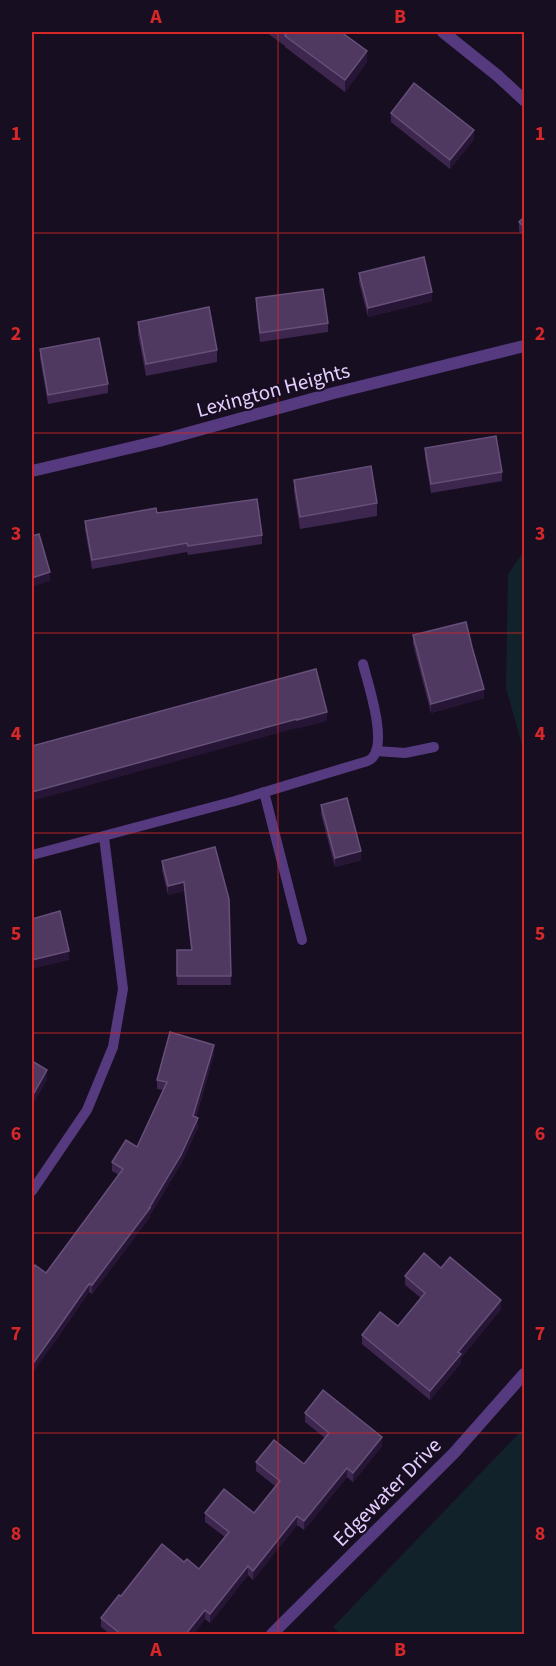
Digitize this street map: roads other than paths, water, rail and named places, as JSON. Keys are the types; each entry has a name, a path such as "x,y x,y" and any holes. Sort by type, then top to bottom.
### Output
{"street":[{"path":"443,32 525,100"},
{"name":"Lexington Heights","path":"32,471 159,441 330,394 525,346"},
{"name":"Edgewater Drive","path":"272,1635 454,1453 525,1374"}],"lane":[{"path":"32,855 264,792 361,764 373,758 379,744 378,729 363,664"},
{"path":"376,751 405,753 434,747"},
{"path":"264,792 302,940"},
{"path":"32,1191 87,1110 113,1047 123,990 104,837"}]}
